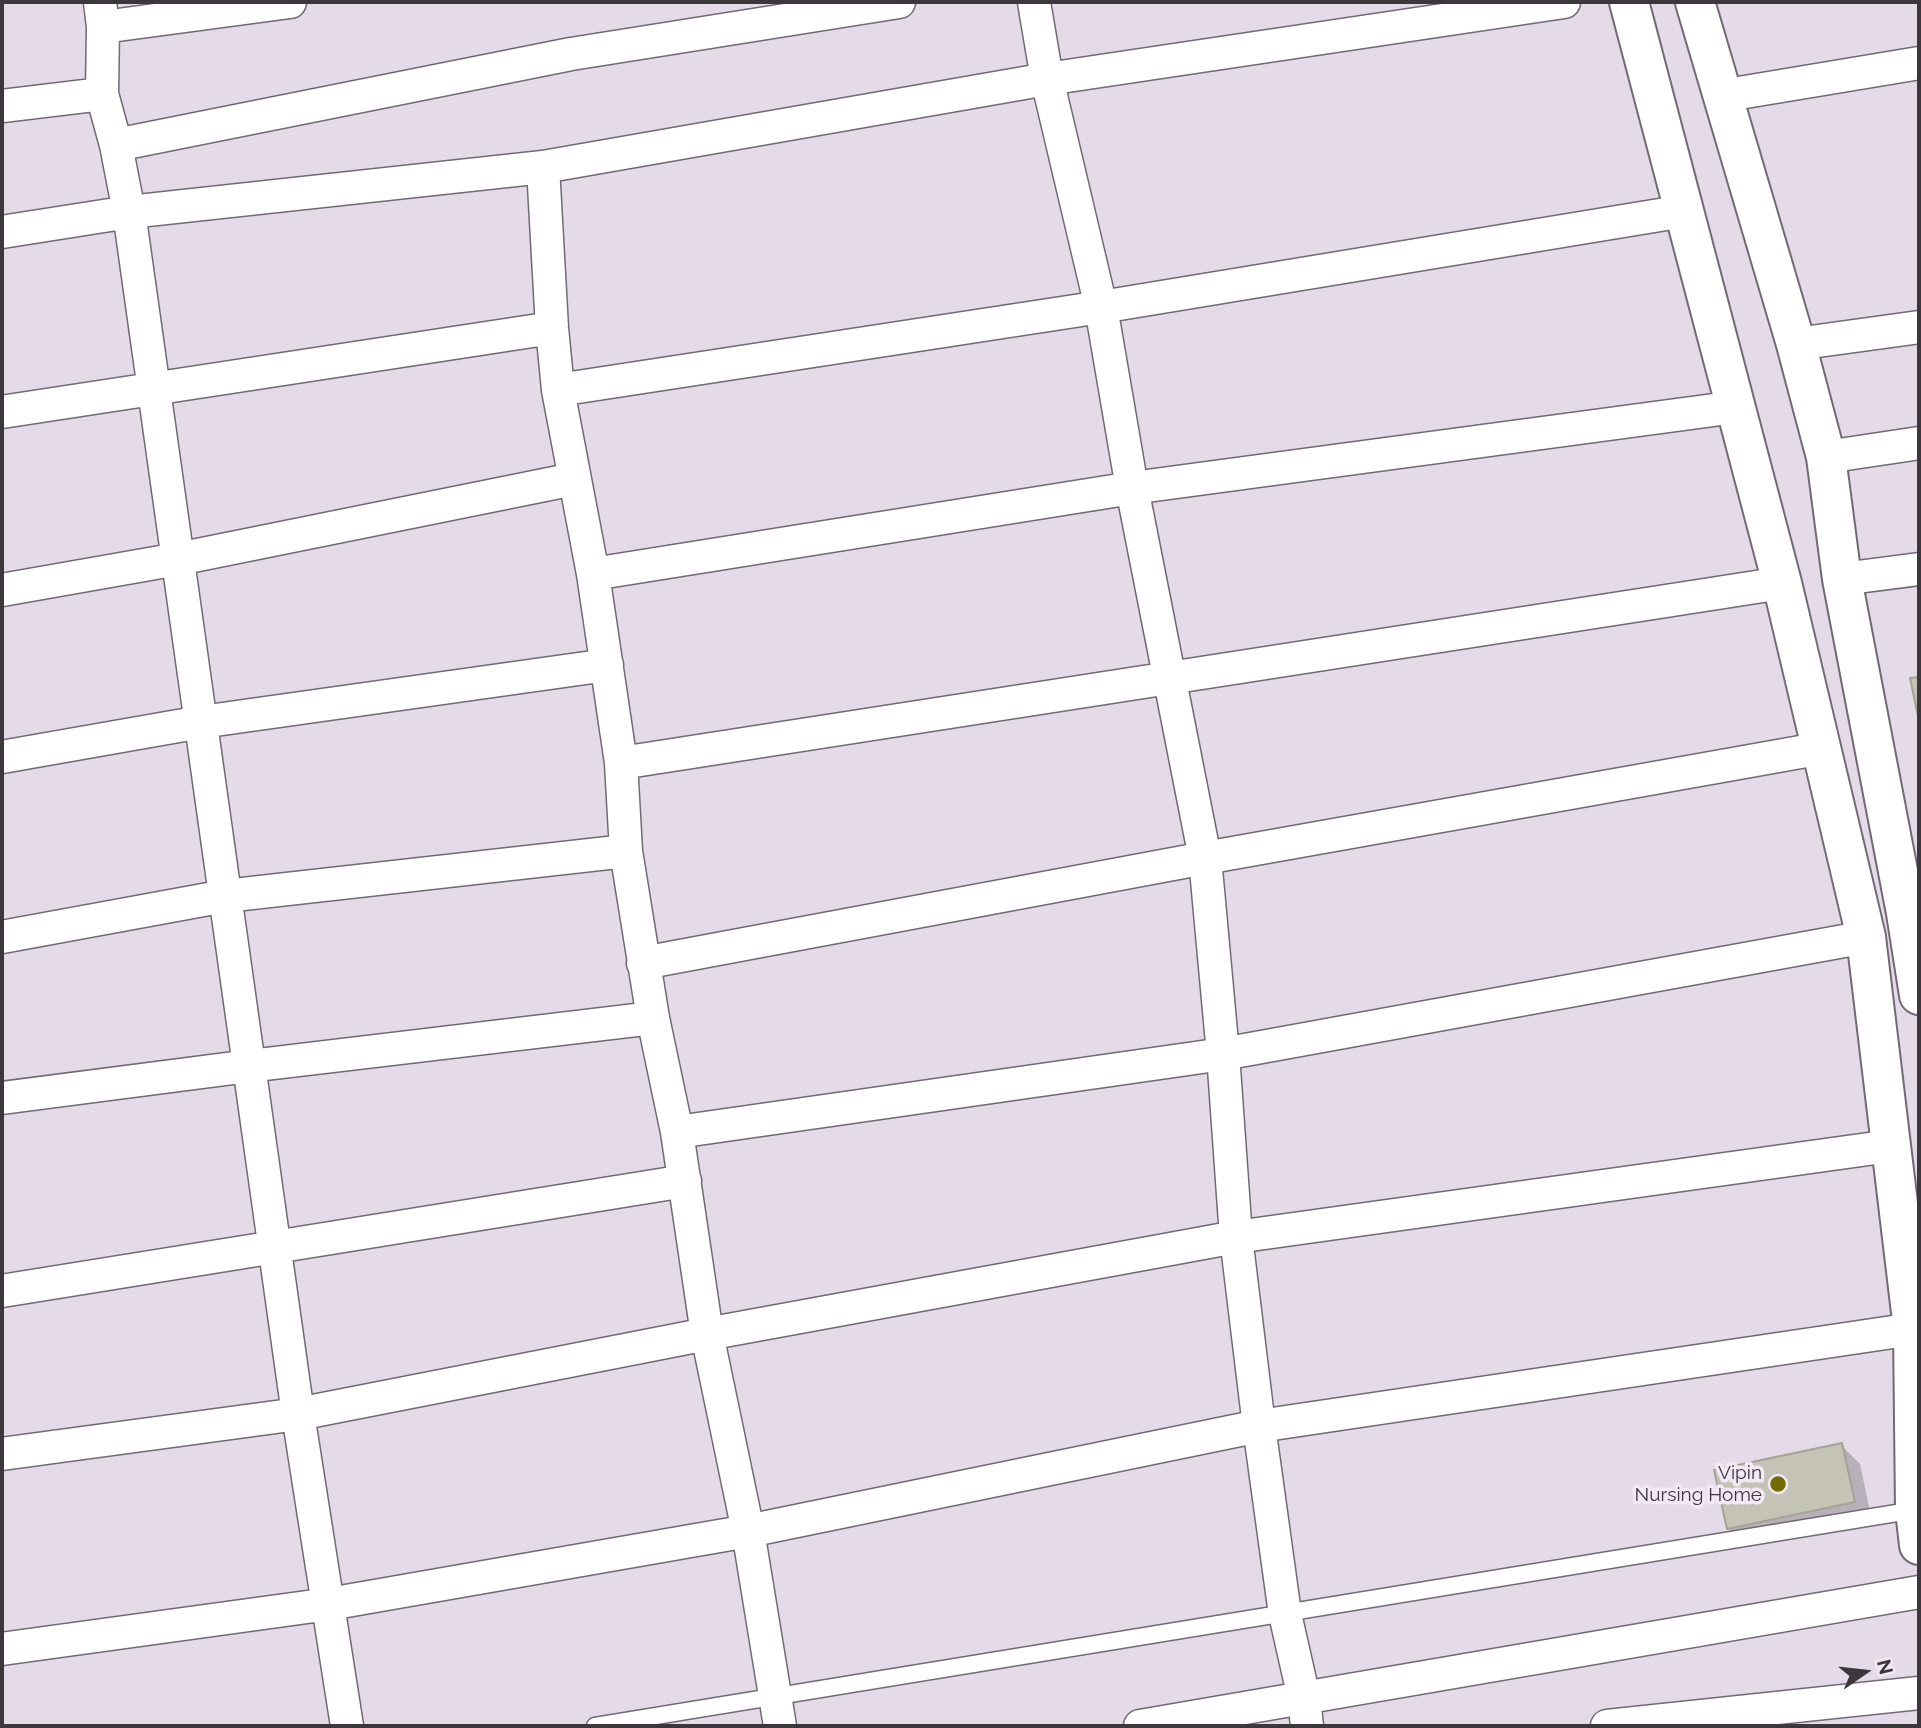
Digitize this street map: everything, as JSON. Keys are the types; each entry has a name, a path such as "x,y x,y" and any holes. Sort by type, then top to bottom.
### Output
{"main road":[{"path":"1629,2 1782,583 1866,937 1913,1329 1917,1527"},
{"path":"1695,2 1796,344 1826,457 1842,579 1918,974"}],"street":[{"path":"289,2 101,14 102,93 116,145 129,212 298,1414 347,1726"},
{"path":"116,145 571,54 899,2"},
{"path":"1034,2 1047,79 1101,307 1132,488 1205,858 1236,1237 1285,1615 1306,1712"},
{"path":"2,232 129,212 543,167 1047,79 1564,2"},
{"path":"1721,96 1919,63"},
{"path":"2,106 102,93"},
{"path":"543,167 558,390 593,574 607,665 621,763 626,851 643,963 677,1132 707,1334 748,1531 777,1711"},
{"path":"558,390 1101,307 1684,211"},
{"path":"1796,344 1919,327"},
{"path":"2,412 552,328"},
{"path":"593,574 1132,488 1736,407"},
{"path":"1826,457 1919,443"},
{"path":"2,590 178,559 574,479"},
{"path":"1842,579 1919,569"},
{"path":"621,763 1782,583"},
{"path":"2,757 201,722 607,665"},
{"path":"643,963 1205,858 1823,748"},
{"path":"2,937 225,896 626,851"},
{"path":"677,1132 1223,1054 1866,937"},
{"path":"2,1098 653,1018"},
{"path":"2,1454 298,1414 707,1334 1236,1237 1890,1146"},
{"path":"2,1291 685,1181"},
{"path":"2,1649 329,1604 748,1531 1259,1426 1913,1329"},
{"path":"1140,1726 1306,1712 1919,1592"},
{"path":"1607,1726 1919,1693"}],"lane":[{"path":"595,1726 777,1711 1285,1615 1917,1527"}],"building":[{"path":"1919,677 1919,721 1910,678"},
{"path":"1842,1443 1855,1502 1727,1529 1714,1470"}],"place":[{"name":"Vipin Nursing Home","path":"1778,1484"}]}
